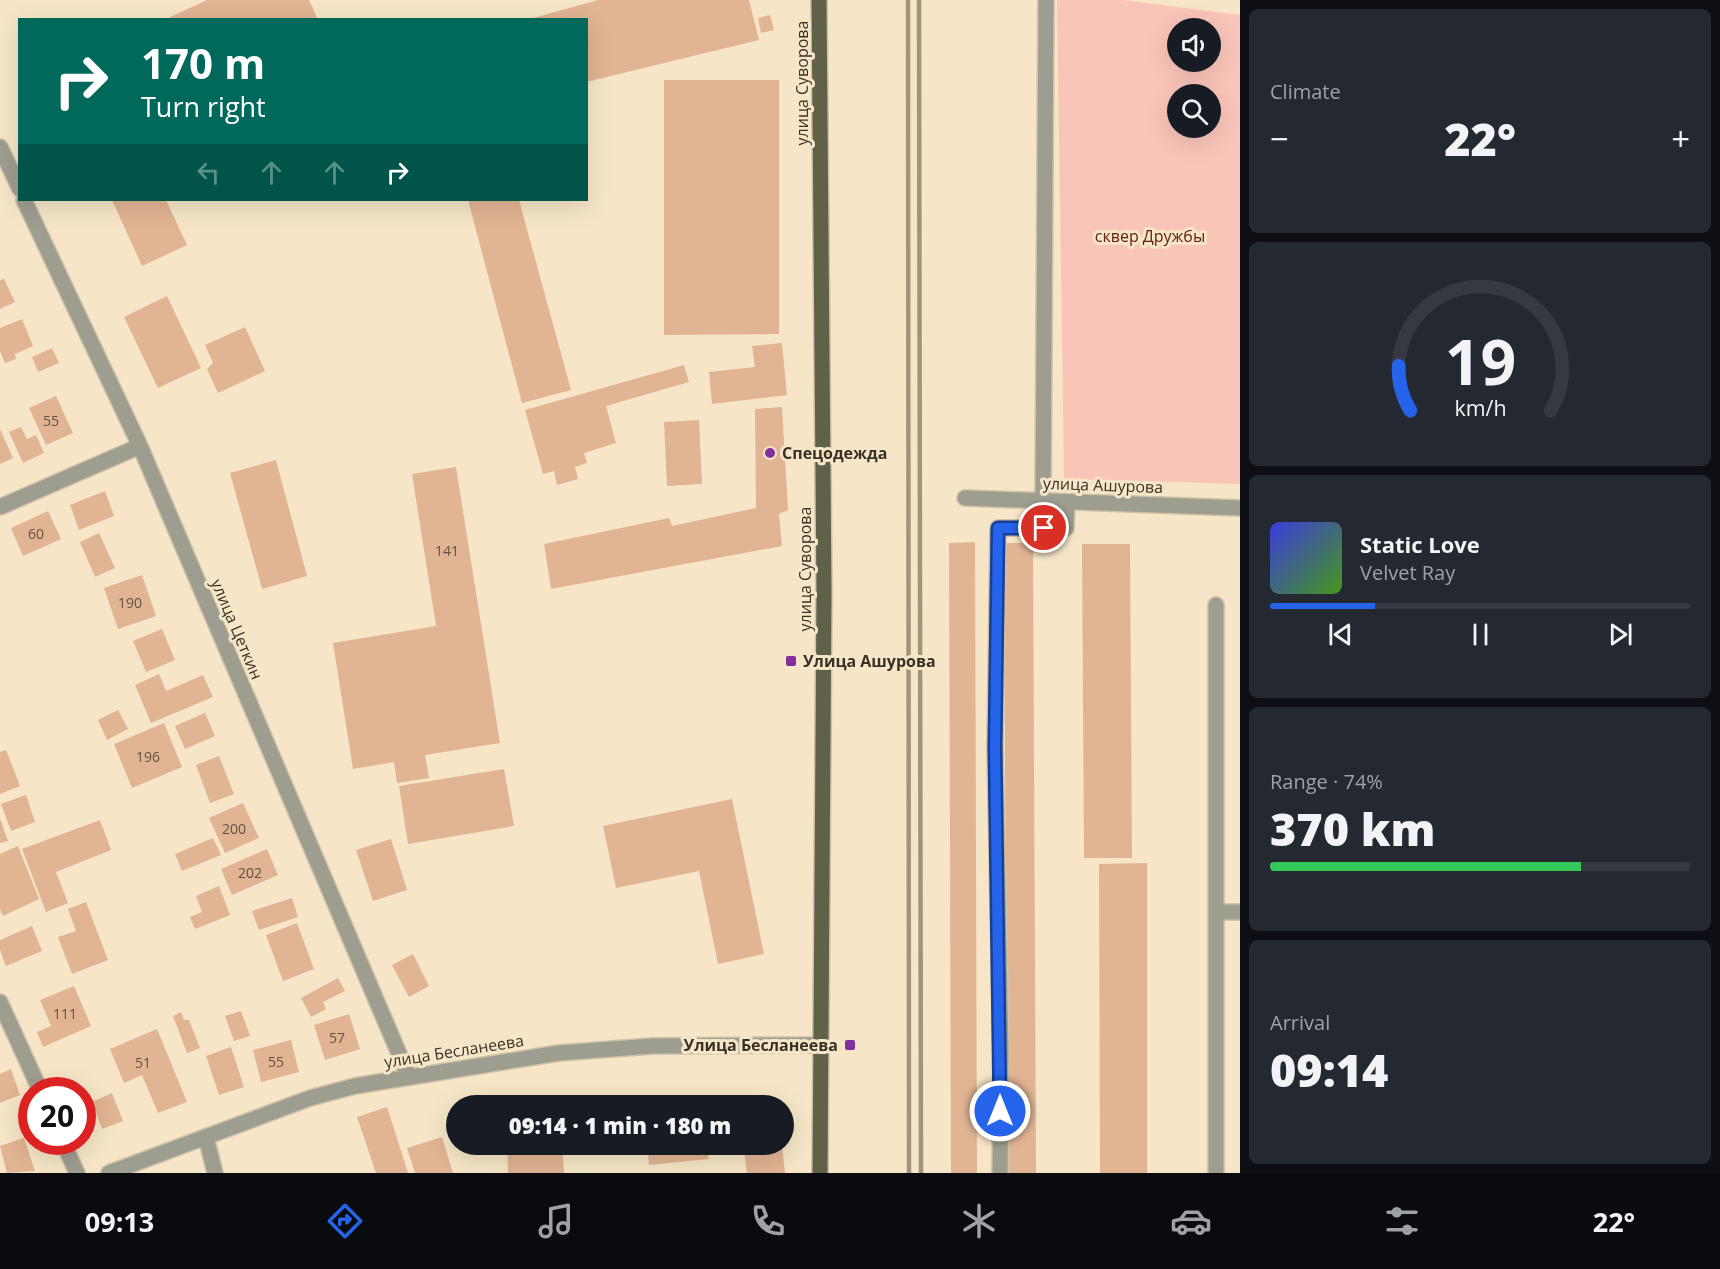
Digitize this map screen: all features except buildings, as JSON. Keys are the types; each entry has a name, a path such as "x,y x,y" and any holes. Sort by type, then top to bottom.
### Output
{"main road":[{"name":"улица Суворова","path":"819,0 824,582 820,1173"}],"street":[{"path":"1043,502 1046,0"},
{"path":"0,147 18,185"},
{"name":"улица Цеткин","path":"24,201 140,446 409,1077"},
{"path":"0,507 140,446"},
{"name":"улица Ашурова","path":"965,498 1240,508"},
{"path":"1000,1173 1001,1049 995,747 998,528 1066,528 1067,502"},
{"path":"1216,605 1216,1173"},
{"path":"1216,912 1240,912"},
{"path":"0,1002 34,1077"},
{"name":"улица Бесланеева","path":"109,1173 310,1098 356,1086 559,1053 652,1046 820,1045"},
{"path":"206,1137 215,1173"},
{"path":"69,1155 77,1173"}],"green space":[{"name":"сквер Дружбы","path":"1057,0 1123,0 1240,15 1240,484 1064,479"}],"railway":[{"path":"908,0 909,1173"},
{"path":"919,0 921,1173"}],"place":[{"name":"Спецодежда","path":"770,453"},
{"name":"Улица Ашурова","path":"791,661"},
{"name":"Улица Бесланеева","path":"850,1045"}],"route":[{"path":"1000,1111 1001,1049 995,747 998,528 1044,528"}]}
